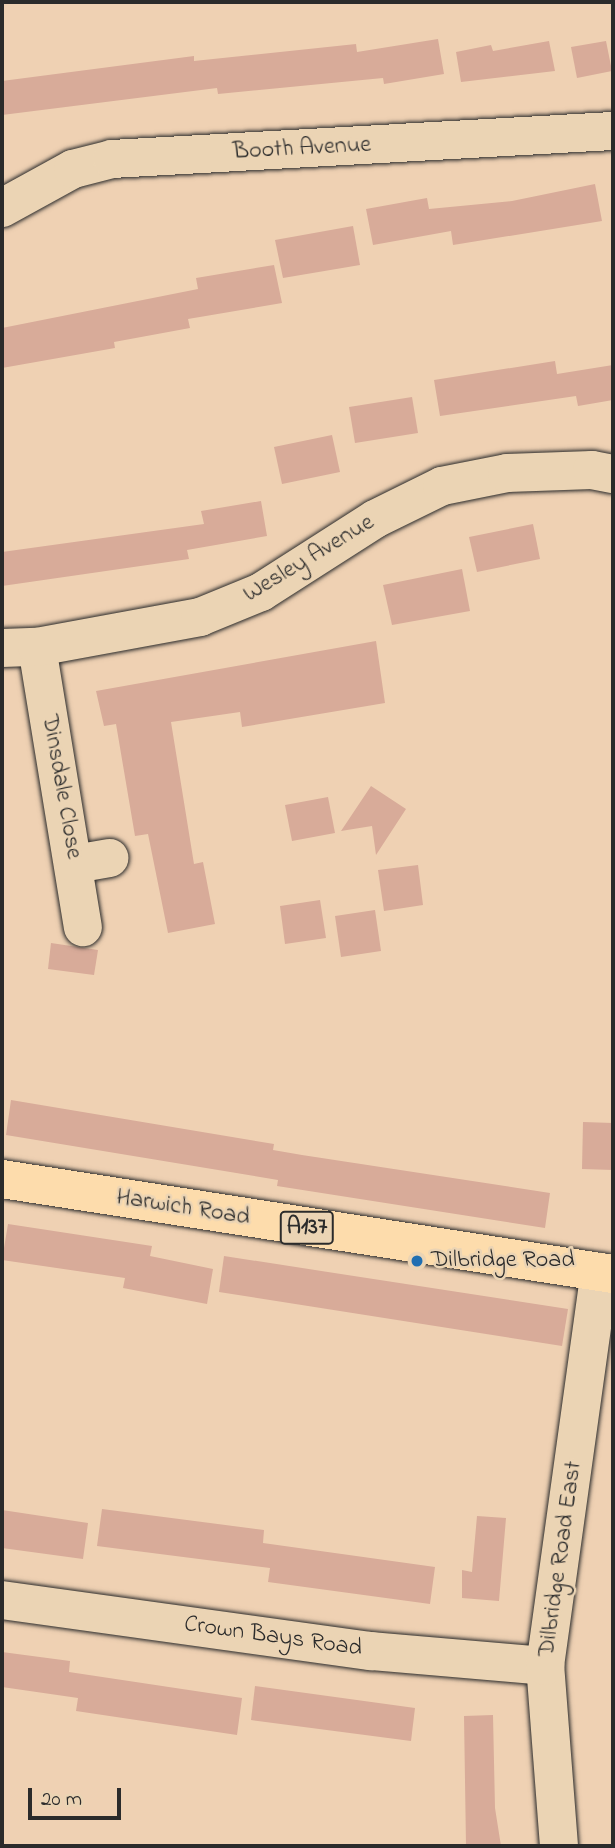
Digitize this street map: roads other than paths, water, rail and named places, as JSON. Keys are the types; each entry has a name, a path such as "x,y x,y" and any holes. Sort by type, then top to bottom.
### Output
{"main road":[{"name":"Harwich Road","path":"2,1179 607,1273"}],"street":[{"name":"Booth Avenue","path":"2,208 73,169 112,159 613,131"},
{"name":"Wesley Avenue","path":"19,648 200,617 261,592 375,519 442,486 506,473 592,470 613,474"},
{"name":"Dinsdale Close","path":"19,648 92,861 83,927"},
{"name":"Dilbridge Road East","path":"559,1846 545,1666 607,1273"},
{"name":"Crown Bays Road","path":"2,1600 371,1651 545,1666"}],"place":[{"name":"Dilbridge Road","path":"417,1261"}]}
